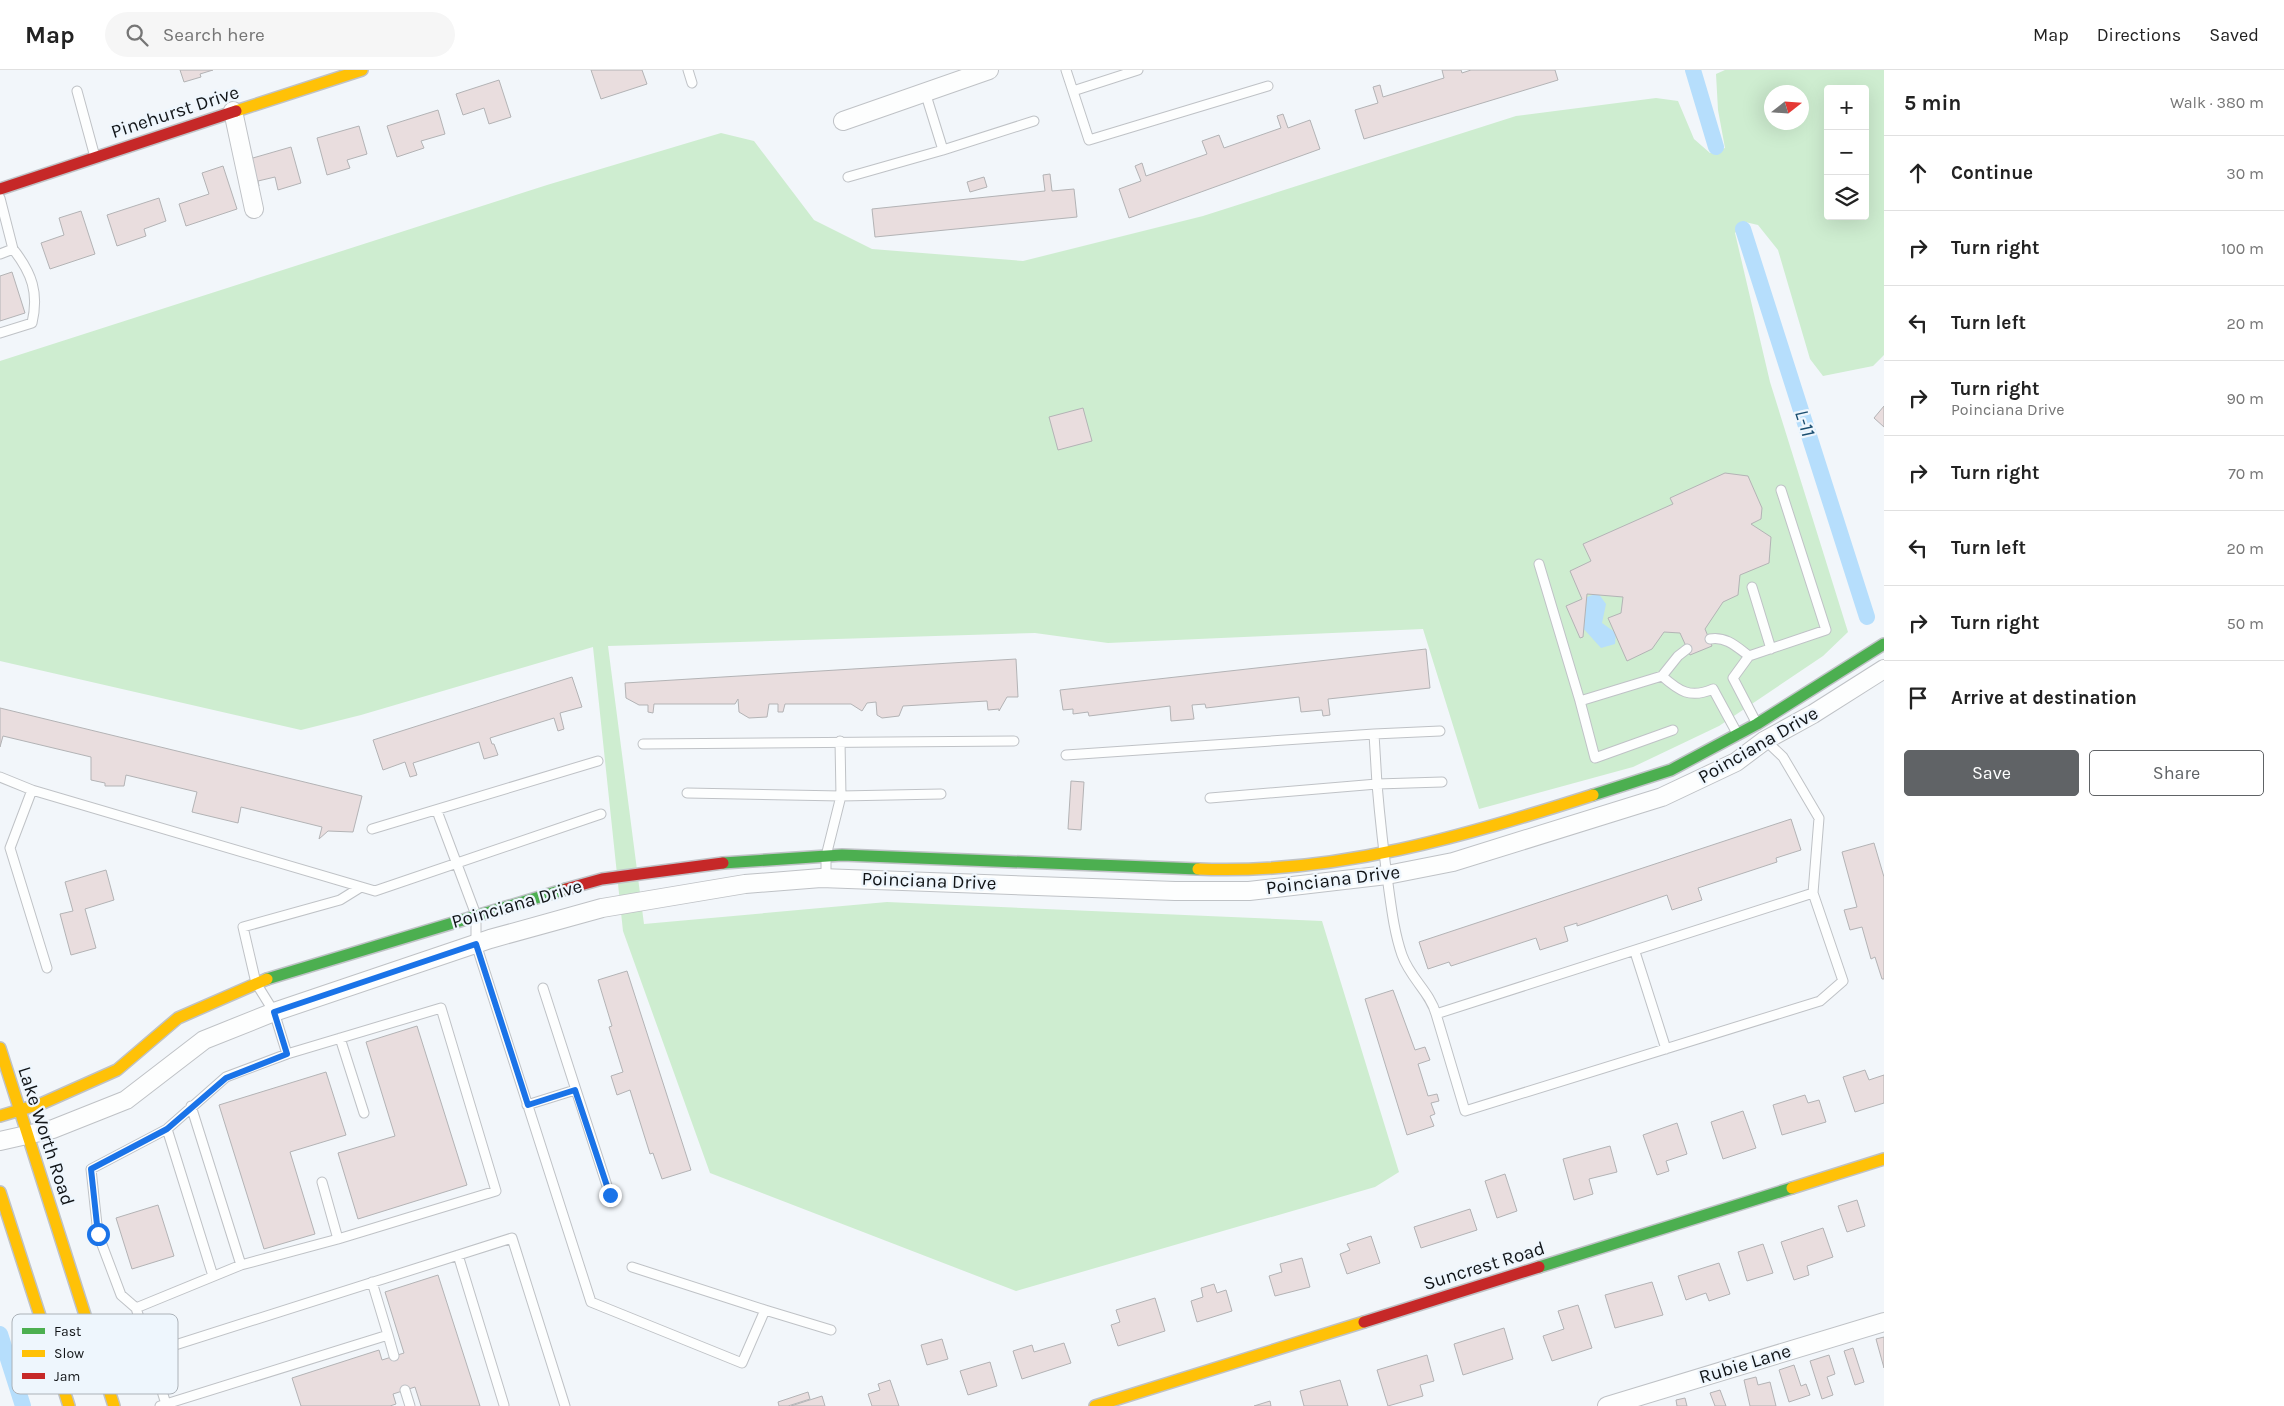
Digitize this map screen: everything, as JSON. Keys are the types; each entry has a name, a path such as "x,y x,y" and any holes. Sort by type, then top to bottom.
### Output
{"street":[{"name":"Pinehurst Drive","path":"0,188 362,70"},
{"path":"843,120 989,70"},
{"path":"233,111 254,209"},
{"name":"Poinciana Drive","path":"0,1116 43,1103 117,1070 178,1018 256,983 476,915 602,879 728,862 851,855 1211,870 1271,869 1341,862 1425,846 1499,825 1671,770 1757,724 1884,644"},
{"name":"Poinciana Drive","path":"0,1141 53,1129 126,1100 204,1040 274,1012 476,944 602,908 746,884 826,878 1175,891 1248,891 1386,875 1452,862 1662,797 1736,762 1764,741 1884,669"},
{"name":"Lake Worth Road","path":"0,1048 85,1314"},
{"name":"Suncrest Road","path":"1095,1406 1884,1159"},
{"path":"0,1192 40,1314"},
{"name":"Rubie Lane","path":"1607,1406 1884,1322"},
{"path":"66,1394 70,1406"},
{"name":"Lake Worth Road","path":"110,1394 114,1406"}],"lane":[{"path":"688,70 692,83"},
{"path":"1066,70 1089,140 1268,86"},
{"path":"1073,91 1138,70"},
{"path":"77,91 96,157"},
{"path":"925,92 943,150"},
{"path":"848,177 943,150 1034,121"},
{"path":"0,198 13,249 26,266 35,293 36,306 32,323 0,333"},
{"path":"0,254 13,249"},
{"path":"1764,741 1733,678 1749,656 1826,630 1781,490"},
{"path":"1540,564 1595,758 1673,730"},
{"path":"1752,587 1770,649"},
{"path":"1710,639 1716,638 1730,642 1749,656"},
{"path":"1580,701 1662,676 1678,656 1687,650"},
{"path":"1374,734 1383,854 1393,918 1402,955 1408,969 1433,1002 1465,1111 1820,1001 1843,981 1814,893 1819,818 1783,757 1764,741 1738,735 1713,689 1700,694 1678,690 1662,676"},
{"path":"1066,755 1440,731"},
{"path":"826,878 826,856 840,796 840,741"},
{"path":"643,744 1014,741"},
{"path":"372,829 598,761"},
{"path":"0,777 32,790 375,891 602,814"},
{"path":"1210,798 1378,784 1442,782"},
{"path":"32,790 10,848 47,968"},
{"path":"687,794 840,796 942,794"},
{"path":"437,810 476,915 476,944 591,1302 742,1363 765,1310"},
{"path":"287,1054 274,1012 256,983 243,927 340,900 361,887"},
{"path":"1436,1014 1635,952 1814,893"},
{"path":"1635,952 1666,1049"},
{"path":"543,988 610,1195"},
{"path":"136,1308 241,1265 338,1239 496,1191 441,1008 287,1054 226,1078 191,1106 167,1129 91,1169 98,1234 121,1295 136,1308 138,1314"},
{"path":"340,1038 364,1113"},
{"path":"528,1105 575,1090"},
{"path":"191,1106 241,1265"},
{"path":"167,1129 213,1276"},
{"path":"322,1182 338,1239"},
{"path":"178,1344 512,1238 565,1406"},
{"path":"458,1255 504,1405"},
{"path":"632,1267 831,1330"},
{"path":"372,1282 394,1356"},
{"path":"164,1405 388,1335"},
{"path":"405,1390 410,1406"}],"green space":[{"path":"1725,70 1884,70 1884,355 1873,366 1823,376 1810,359 1778,250 1758,225 1745,222 1735,233 1770,382 1848,632 1823,656 1719,726 1633,767 1479,809 1423,629 1108,643 1035,633 608,646 644,924 887,902 1322,921 1399,1172 1375,1187 1016,1291 710,1173 623,931 593,647 361,715 301,730 0,661 0,361 547,185 721,133 754,141 814,220 872,249 1023,261 1203,216 1516,116 1656,98 1678,101 1694,139 1710,153 1725,148 1718,110 1716,74"}],"water":[{"path":"1598,593 1606,604 1602,623 1616,633 1615,644 1601,648 1583,628 1587,597"}],"building":[{"path":"180,70 213,70 200,74 201,77 184,82"},
{"path":"591,70 642,70 647,84 601,99"},
{"path":"1442,70 1461,70 1462,73 1471,70 1555,70 1558,80 1364,139 1355,110 1378,103 1373,87 1380,85 1383,97 1444,78"},
{"path":"499,80 511,117 489,124 484,108 463,115 456,94"},
{"path":"438,110 445,134 421,141 424,148 397,157 387,126"},
{"path":"1283,114 1288,128 1310,120 1320,149 1129,218 1119,189 1141,181 1135,166 1142,163 1146,176 1207,154 1202,141 1219,135 1224,148 1281,128 1277,116"},
{"path":"359,126 367,154 347,160 350,168 327,175 317,138"},
{"path":"291,147 301,183 278,190 275,177 258,181 259,186 254,187 246,160"},
{"path":"223,166 237,209 186,226 179,204 209,194 202,173"},
{"path":"1050,174 1052,191 1074,189 1077,217 875,237 872,209 1045,191 1043,175"},
{"path":"984,177 987,187 970,192 967,182"},
{"path":"159,198 166,221 144,229 146,236 117,246 107,215"},
{"path":"81,211 95,254 50,269 41,243 64,235 59,218"},
{"path":"12,272 25,313 0,321 0,276"},
{"path":"1884,406 1884,427 1874,418"},
{"path":"1083,408 1092,441 1058,450 1049,417"},
{"path":"1725,473 1748,476 1762,508 1761,519 1751,524 1771,537 1769,563 1740,575 1738,595 1723,602 1705,629 1712,646 1690,655 1680,633 1664,632 1652,649 1627,661 1608,618 1621,613 1623,597 1587,594 1583,637 1580,638 1566,606 1582,599 1570,571 1591,561 1583,544 1673,504 1670,498"},
{"path":"1426,649 1430,688 1328,699 1330,715 1323,716 1322,710 1301,712 1299,697 1206,708 1205,704 1192,705 1194,719 1171,721 1170,706 1089,716 1088,712 1073,714 1073,709 1063,710 1060,690"},
{"path":"1016,659 1018,697 1007,697 999,711 999,709 988,710 987,701 903,706 899,716 882,718 877,715 876,702 867,703 862,711 851,704 785,704 783,712 778,712 778,704 769,704 767,717 749,718 739,712 738,699 735,704 654,704 653,713 648,712 648,705 639,705 626,698 625,683"},
{"path":"572,677 582,707 560,713 564,729 558,731 554,718 490,738 498,755 484,759 479,742 413,763 417,775 410,777 405,762 383,770 373,740"},
{"path":"0,708 362,796 353,832 328,831 319,839 322,827 241,807 238,823 192,812 197,792 126,775 124,786 105,786 105,783 91,780 91,757 3,736 0,747"},
{"path":"1071,781 1084,782 1081,830 1068,829"},
{"path":"1791,819 1801,850 1776,858 1777,862 1698,888 1702,900 1672,910 1667,895 1577,926 1577,923 1564,927 1568,941 1540,950 1536,938 1451,966 1449,962 1428,969 1419,942"},
{"path":"1874,843 1884,877 1884,979 1882,979 1875,957 1871,959 1862,927 1850,930 1844,910 1857,907 1842,852"},
{"path":"106,870 114,900 85,909 96,948 71,955 60,914 73,911 65,882"},
{"path":"627,971 691,1170 662,1179 653,1153 650,1154 630,1090 617,1095 611,1076 623,1072 609,1027 612,1026 598,980"},
{"path":"1393,990 1415,1050 1425,1047 1430,1060 1418,1064 1428,1096 1437,1094 1439,1101 1431,1103 1435,1114 1430,1116 1434,1126 1407,1135 1365,999"},
{"path":"417,1026 467,1185 358,1219 338,1153 395,1136 366,1042"},
{"path":"1865,1070 1869,1080 1884,1075 1884,1103 1855,1112 1843,1077"},
{"path":"326,1072 346,1135 290,1152 315,1234 264,1249 219,1105"},
{"path":"1805,1095 1808,1103 1819,1100 1826,1122 1782,1135 1773,1105"},
{"path":"1743,1111 1756,1148 1723,1159 1711,1122"},
{"path":"1677,1123 1687,1154 1666,1161 1669,1171 1657,1175 1643,1135"},
{"path":"1610,1146 1617,1172 1589,1179 1593,1194 1574,1200 1563,1159"},
{"path":"1505,1174 1517,1211 1497,1218 1485,1181"},
{"path":"1857,1200 1865,1226 1847,1232 1838,1206"},
{"path":"158,1205 174,1256 132,1269 116,1218"},
{"path":"1470,1209 1477,1230 1421,1248 1414,1227"},
{"path":"1823,1228 1833,1257 1807,1266 1809,1275 1794,1280 1781,1242"},
{"path":"1371,1236 1380,1263 1347,1274 1340,1254 1350,1250 1347,1244"},
{"path":"1763,1244 1773,1273 1747,1281 1738,1252"},
{"path":"1302,1258 1310,1287 1275,1296 1269,1276 1282,1272 1280,1264"},
{"path":"1719,1263 1730,1294 1709,1301 1706,1293 1686,1300 1678,1276"},
{"path":"438,1275 480,1406 421,1406 415,1387 393,1394 396,1404 390,1406 301,1406 292,1378 379,1350 382,1360 404,1353 385,1292"},
{"path":"1652,1282 1663,1315 1615,1328 1605,1295"},
{"path":"1214,1284 1217,1293 1226,1290 1232,1311 1197,1322 1191,1301 1203,1297 1201,1288"},
{"path":"1155,1298 1165,1331 1118,1346 1111,1325 1120,1322 1116,1310"},
{"path":"1578,1305 1592,1348 1552,1361 1543,1336 1564,1329 1558,1311"},
{"path":"1504,1328 1513,1359 1463,1375 1454,1344"},
{"path":"1884,1337 1884,1368 1876,1339"},
{"path":"942,1339 948,1359 927,1365 921,1345"},
{"path":"1064,1343 1071,1363 1022,1379 1013,1351 1032,1345 1034,1352"},
{"path":"1853,1348 1864,1382 1855,1385 1844,1351"},
{"path":"1427,1355 1434,1381 1420,1385 1423,1396 1388,1406 1377,1370"},
{"path":"1829,1355 1835,1374 1827,1377 1833,1395 1822,1399 1810,1361"},
{"path":"990,1362 997,1386 968,1395 960,1371"},
{"path":"1794,1365 1801,1386 1806,1384 1810,1395 1789,1402 1779,1370"},
{"path":"1756,1377 1758,1385 1770,1382 1776,1406 1750,1406 1744,1380"},
{"path":"890,1380 899,1406 872,1406 868,1394 880,1390 878,1384"},
{"path":"1340,1380 1348,1406 1304,1406 1300,1391"},
{"path":"1720,1390 1726,1406 1715,1406 1710,1393"},
{"path":"808,1392 810,1399 788,1406 779,1406 778,1402"},
{"path":"822,1396 825,1406 791,1406"},
{"path":"1685,1398 1687,1406 1677,1406 1676,1400"},
{"path":"1270,1401 1271,1406 1254,1406"}],"waterway":[{"name":"L-11","path":"1693,70 1716,147"},
{"name":"L-11","path":"1743,229 1867,617"},
{"path":"0,1334 12,1372"},
{"path":"19,1394 23,1406"}],"traffic: fast":[{"path":"1593,795 1671,770 1757,724 1884,644"},
{"path":"723,863 842,855 1198,869"},
{"path":"267,979 566,889"},
{"path":"1539,1267 1792,1188"}],"traffic: slow":[{"path":"236,111 362,70"},
{"path":"1198,869 1300,866 1399,850 1497,825 1593,795"},
{"path":"0,1116 43,1103 117,1070 178,1018 267,979"},
{"path":"0,1048 85,1314"},
{"path":"1792,1188 1884,1159"},
{"path":"0,1192 39,1314"},
{"path":"1095,1406 1364,1322"},
{"path":"65,1394 69,1406"},
{"path":"110,1394 114,1406"}],"traffic: jam":[{"path":"0,189 236,111"},
{"path":"566,889 602,879 723,863"},
{"path":"1364,1322 1539,1267"}],"route":[{"path":"98,1234 91,1169 167,1129 191,1106 226,1078 287,1054 274,1012 476,944 528,1105 575,1090 610,1195"}]}
